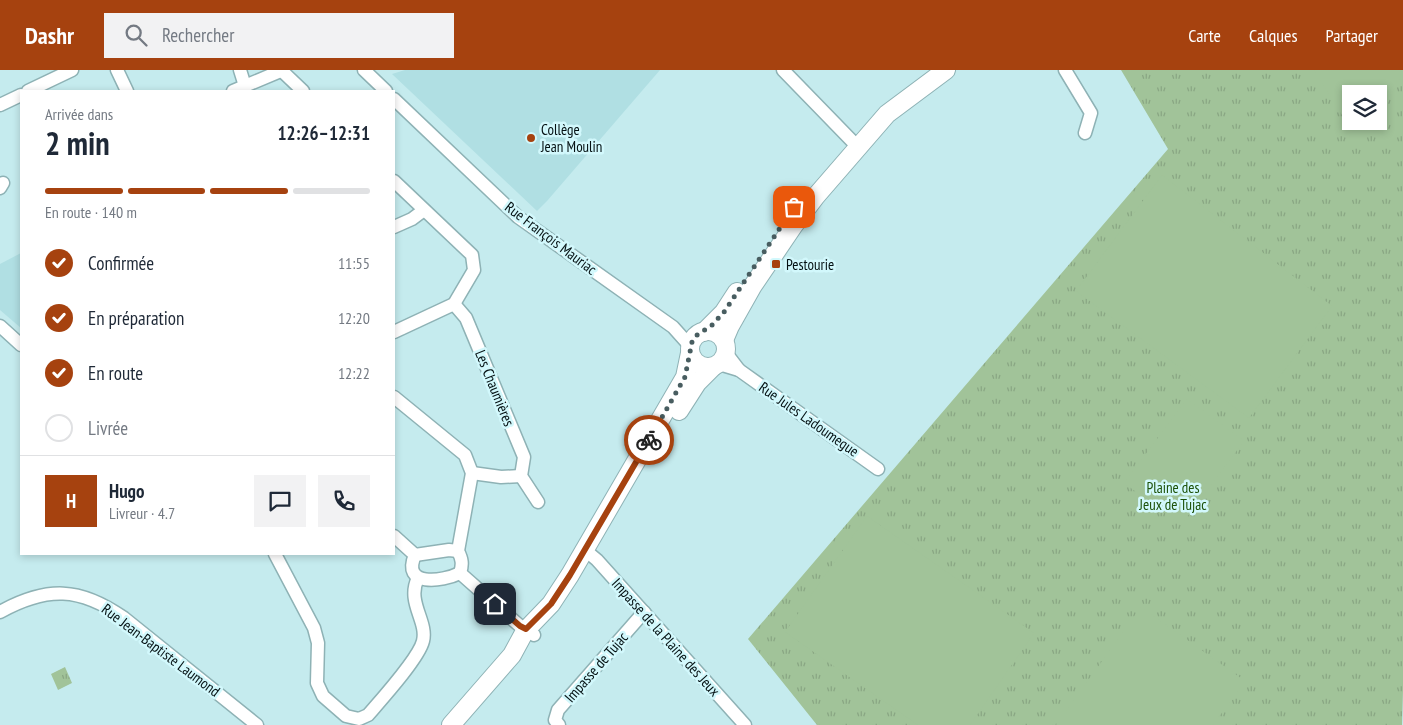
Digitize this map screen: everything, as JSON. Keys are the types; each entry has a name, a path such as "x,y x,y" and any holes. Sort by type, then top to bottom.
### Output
{"street":[{"path":"30,90 72,70"},
{"path":"116,70 127,90"},
{"path":"240,70 245,86"},
{"path":"235,90 283,70 301,90"},
{"path":"364,70 385,90"},
{"path":"783,70 852,141"},
{"path":"451,725 530,632 561,606 685,377 695,341 724,312 768,244 810,185 878,116 932,70"},
{"path":"589,553 697,383 720,356 730,326 756,280 816,196 887,114 946,70"},
{"path":"1065,70 1091,113 1085,133"},
{"path":"0,105 20,95"},
{"name":"Rue François Mauriac","path":"395,100 518,217 695,341"},
{"path":"395,182 472,255 474,270 454,304 395,332"},
{"path":"395,227 412,219 424,210"},
{"name":"Les Chaumières","path":"454,304 466,318 524,457 521,476"},
{"path":"0,326 20,344"},
{"path":"695,341 715,332 720,356"},
{"path":"695,341 696,363 701,366 720,356"},
{"name":"Rue Jules Ladoumegue","path":"720,356 878,470"},
{"path":"395,398 464,454 472,473 458,552 462,558 460,573 452,577 425,580 418,578 413,572 411,564 415,555"},
{"path":"472,473 501,477 521,476 538,502"},
{"path":"395,537 415,555"},
{"path":"415,555 449,550 458,552"},
{"name":"Impasse de la Plaine des Jeux","path":"589,553 744,725"},
{"path":"276,555 314,628 318,643 317,683 322,696 346,716 359,719 368,715 417,655 423,641 422,628 415,600 414,586 418,578"},
{"path":"460,573 520,626 530,632"},
{"name":"Rue Jean-Baptiste Laumond","path":"0,612 12,605 38,596 62,592 88,597 109,607 124,618 257,725"},
{"name":"Impasse de Tujac","path":"559,725 555,720 558,710 644,612"},
{"path":"463,725 525,652 530,632"}],"shaded area":[{"name":"Collège Jean Moulin","path":"405,70 660,70 537,211 392,74"},
{"path":"20,254 20,327 0,310 0,264"}],"green space":[{"name":"Plaine des Jeux de Tujac","path":"1121,70 1403,70 1402,725 817,725 748,639 1168,149"},
{"path":"1314,70 1403,70 1403,78 1387,88 1387,85 1342,85 1342,115"},
{"path":"1162,175 1332,306 1249,418 1076,291"},
{"path":"1187,399 1244,441 1181,525 1124,483"},
{"path":"867,516 1034,633 970,725 918,725 785,632"},
{"path":"1141,607 1245,681 1213,725 1056,725"},
{"path":"65,667 72,683 58,690 51,674"}],"way so far":[{"path":"649,440 685,377 690,346 694,338 704,332 724,312 794,207"}],"place":[{"name":"Collège Jean Moulin","path":"531,138"},
{"name":"Pestourie","path":"776,264"}],"route":[{"path":"495,604 526,629 544,612 570,575 649,440"}]}
